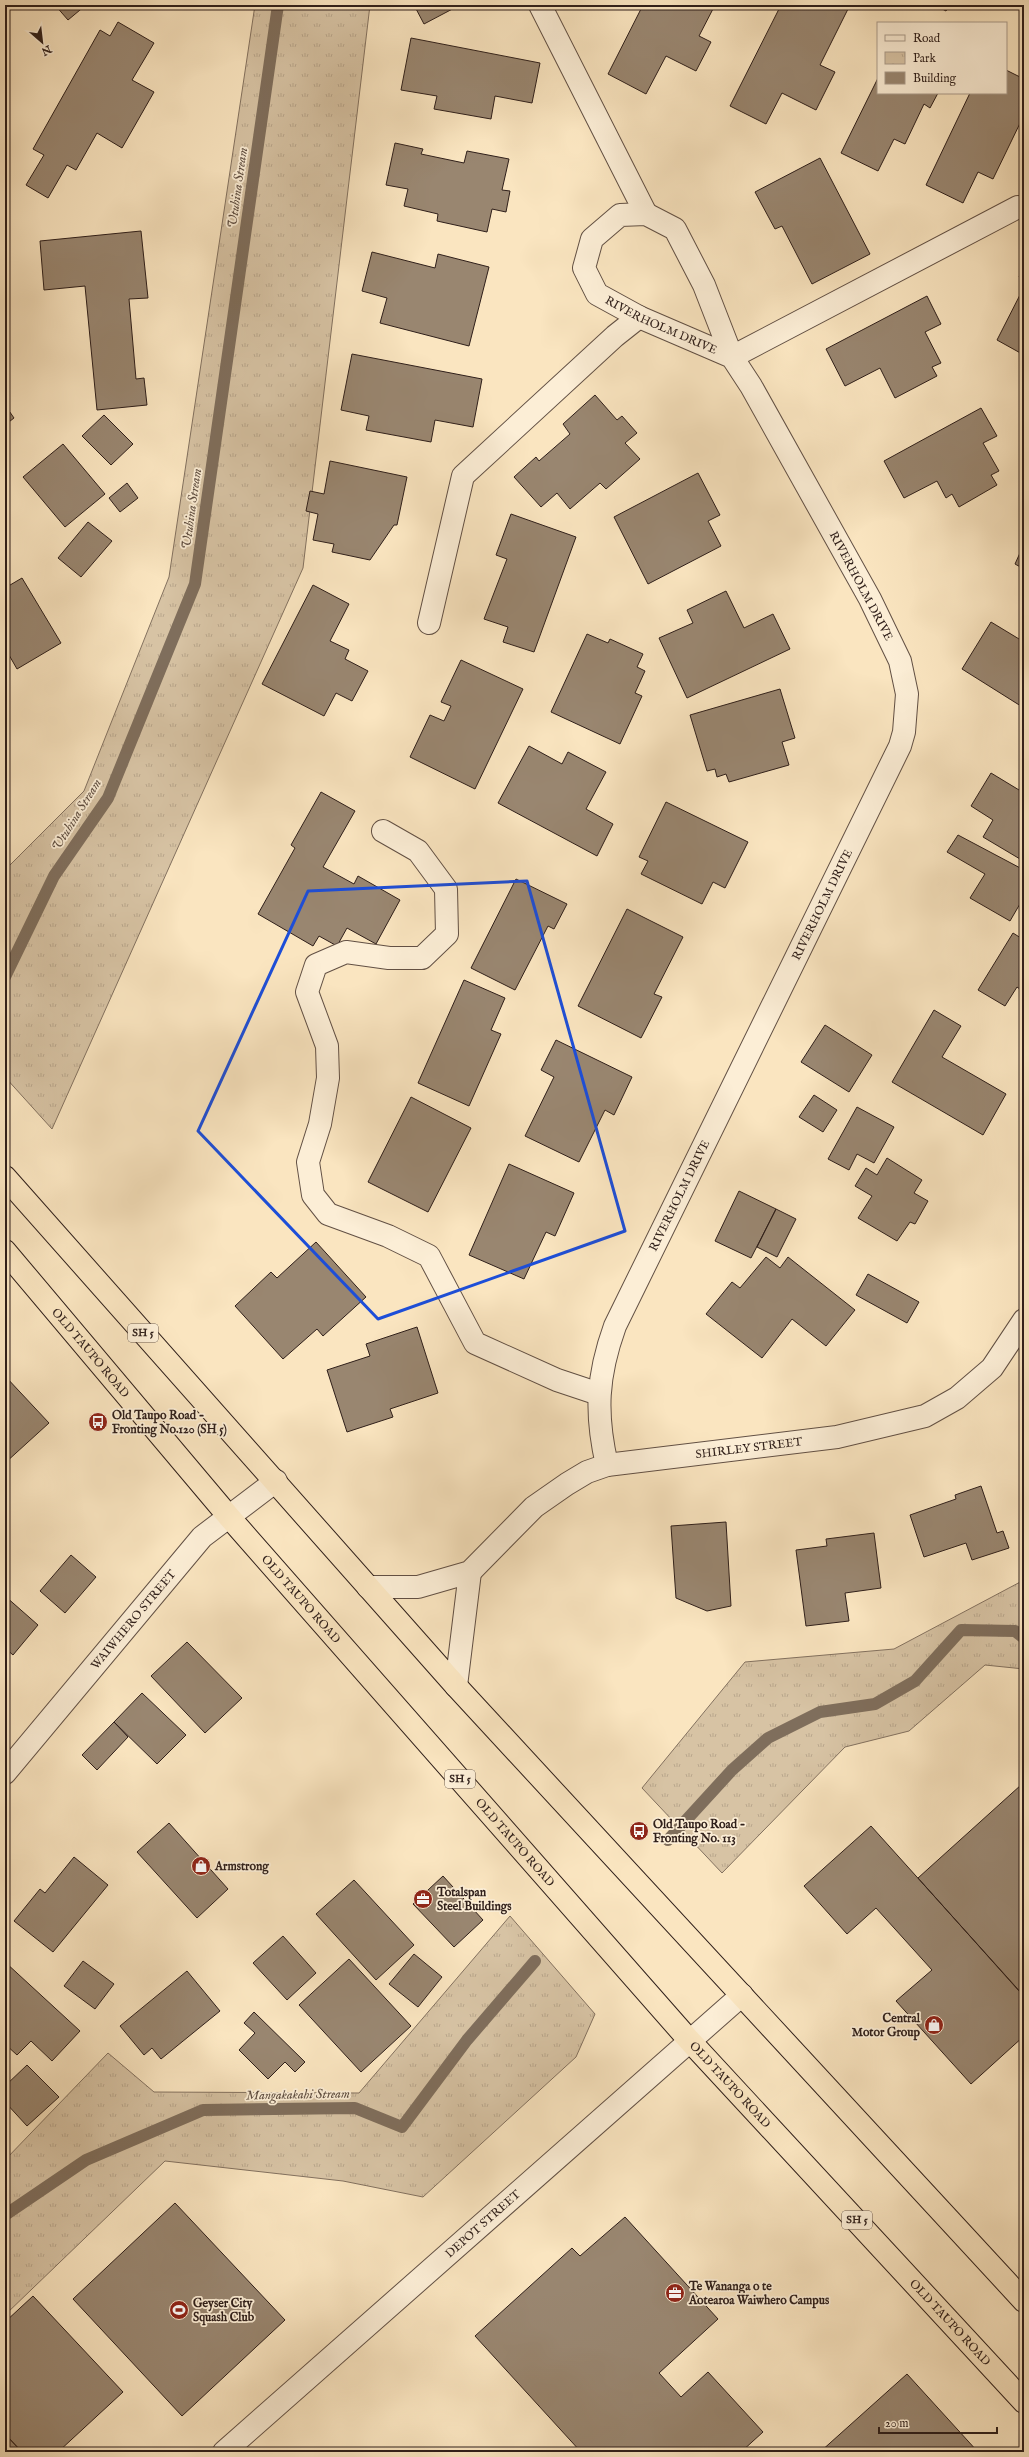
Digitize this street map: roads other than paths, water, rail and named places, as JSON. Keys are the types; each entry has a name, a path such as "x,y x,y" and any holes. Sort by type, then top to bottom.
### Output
{"highway":[{"name":"SH 5","path":"8,1180 456,1686 1024,2301"},
{"name":"OLD TAUPO ROAD","path":"5,1251 230,1518 689,2040 1024,2402"}],"street":[{"path":"540,5 646,214"},
{"path":"732,357 1018,207"},
{"name":"RIVERHOLM DRIVE","path":"607,1465 602,1444 599,1394 604,1357 615,1326 900,746 904,732 907,694 905,680 891,640 870,599 751,386 732,357 704,285 675,229 646,214 620,215 592,239 584,268 597,294 639,317 732,357"},
{"path":"429,624 463,476 615,336 639,317"},
{"path":"383,831 418,851 446,889 447,934 422,958 390,958 346,952 316,965 307,992 327,1046 328,1078 320,1124 308,1162 313,1195 328,1214 388,1236 430,1256 476,1343 557,1380 599,1394"},
{"name":"SHIRLEY STREET","path":"368,1587 418,1587 470,1572 534,1507 587,1472 607,1465 837,1437 925,1416 957,1398 992,1368 1024,1320"},
{"name":"WAIWHERO STREET","path":"5,1773 202,1537 230,1518 276,1481"},
{"path":"456,1686 470,1572"},
{"name":"DEPOT STREET","path":"224,2452 631,2094 689,2040 742,1995"}],"waterway":[{"name":"Utuhina Stream","path":"5,977 54,876 108,798 195,584 278,5"},
{"name":"Mangakakahi Stream","path":"668,1840 732,1770 768,1738 820,1712 875,1704 915,1681 961,1630 1015,1631 1024,1638"},
{"name":"Mangakakahi Stream","path":"5,2215 86,2160 203,2110 355,2108 402,2127 467,2040 535,1961"}],"place":[{"name":"Old Taupo Road - Fronting No.120 (SH 5)","path":"98,1422"},
{"name":"Old Taupo Road - Fronting No. 113","path":"639,1831"},
{"name":"Armstrong","path":"201,1866"},
{"name":"Totalspan Steel Buildings","path":"423,1899"},
{"name":"Central Motor Group","path":"934,2025"},
{"name":"Te Wananga o te Aotearoa Waiwhero Campus","path":"675,2293"},
{"name":"Geyser City Squash Club","path":"179,2310"}]}
